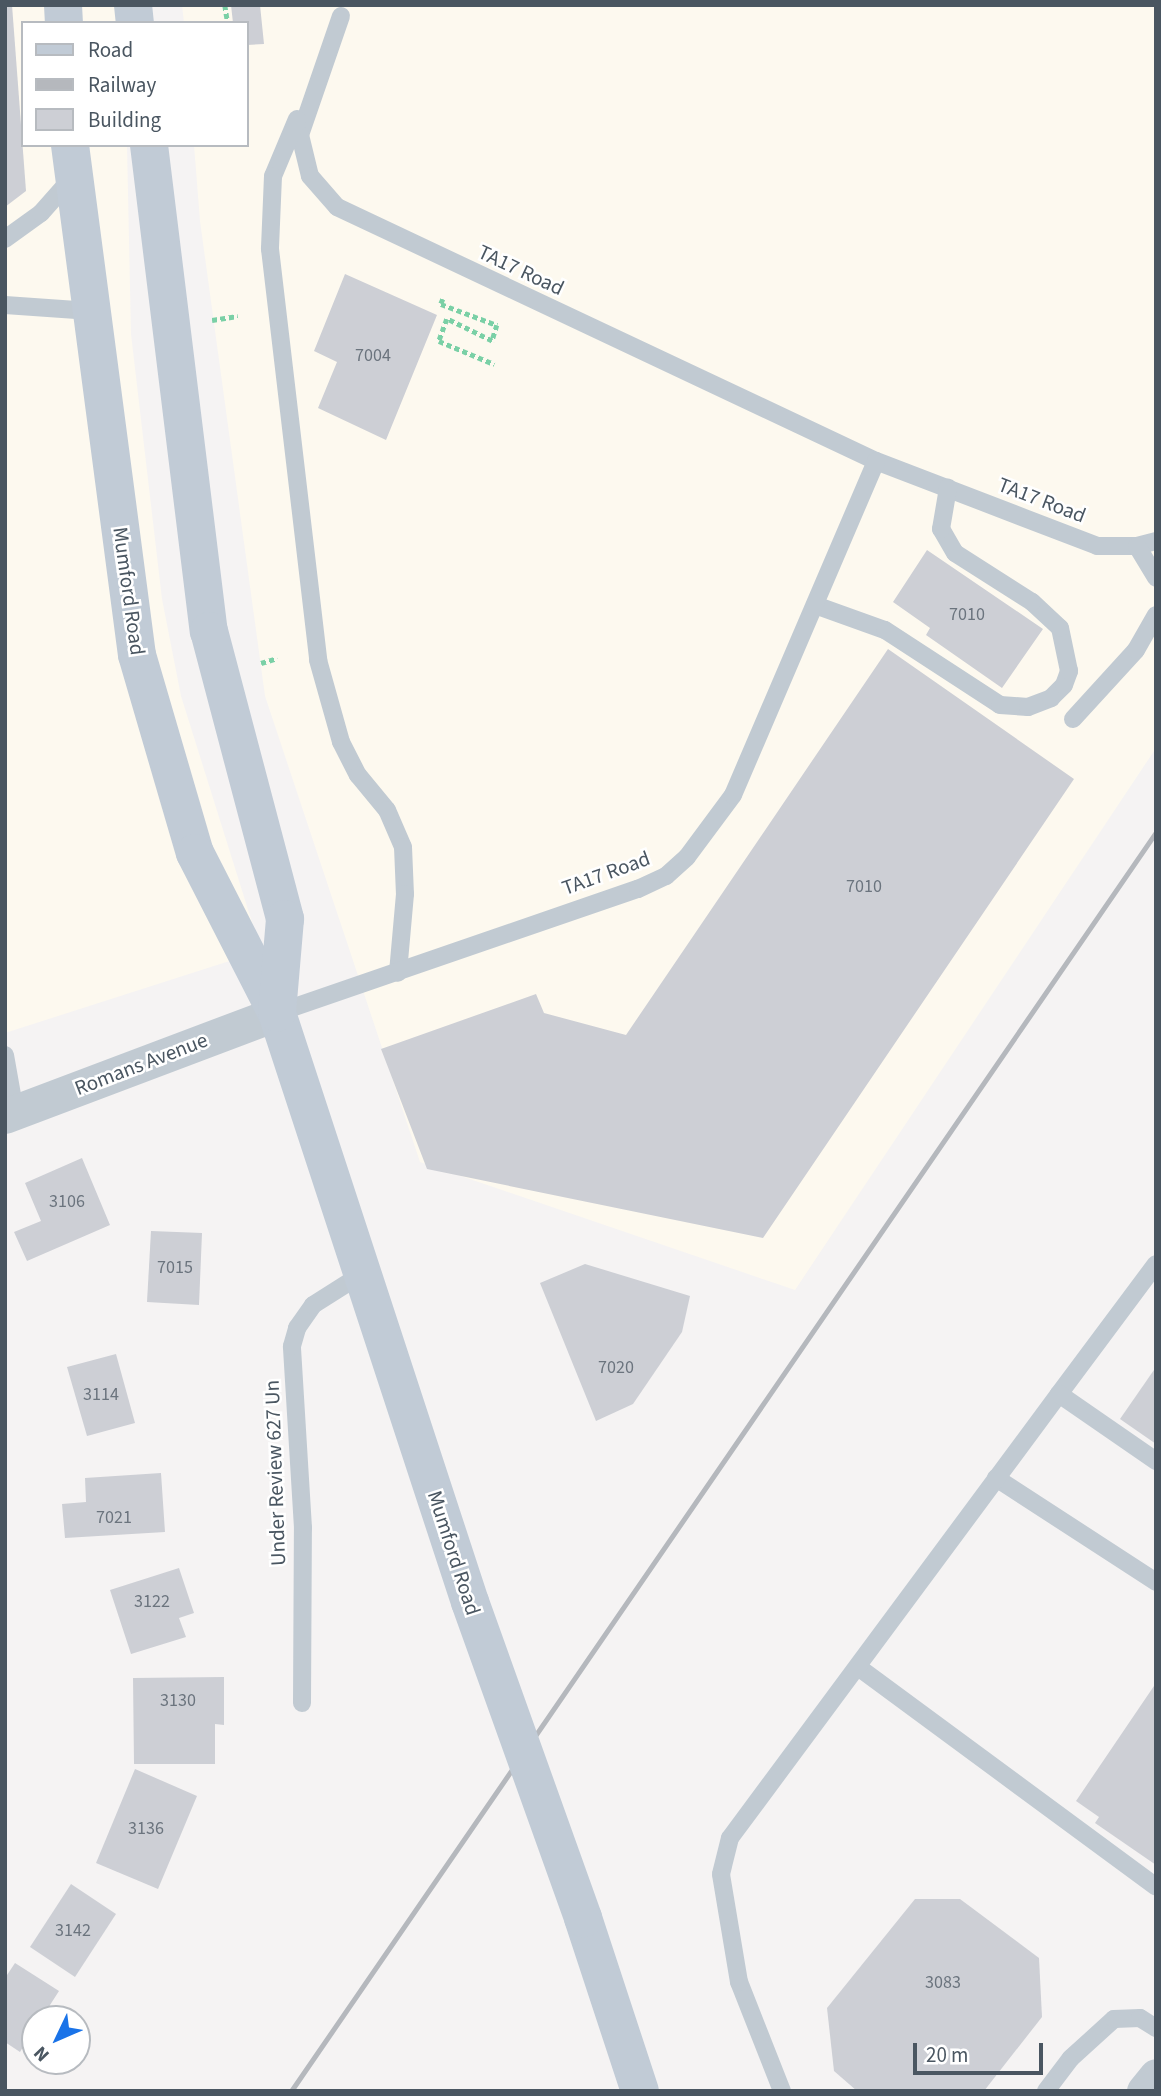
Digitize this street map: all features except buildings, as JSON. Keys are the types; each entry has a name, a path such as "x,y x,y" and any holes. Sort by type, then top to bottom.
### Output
{"street":[{"name":"Mumford Road","path":"149,147 209,631 285,919 277,1013"},
{"name":"Mumford Road","path":"71,162 137,655 195,853 277,1013 470,1602 583,1918 640,2091"},
{"name":"Romans Avenue","path":"10,1114 277,1013"},
{"path":"1144,2091 1156,2076"}],"lane":[{"name":"TA17 Road","path":"343,11 300,135 310,176 337,207 876,461 1097,546 1138,546 1156,541"},
{"path":"343,11 273,176 270,249 318,660 341,742 359,775 387,810 402,847 405,894 398,972"},
{"path":"5,239 41,213 71,162"},
{"path":"5,305 90,311"},
{"name":"TA17 Road","path":"277,1013 666,876 687,857 733,795 876,461"},
{"path":"815,606 885,630 1000,705 1028,707 1051,698 1064,685 1069,671 1060,628 1032,602 954,553 941,528 948,488"},
{"path":"1138,546 1156,578"},
{"path":"1073,719 1136,650 1156,615"},
{"path":"5,1055 10,1114"},
{"path":"782,2091 739,1982 721,1874 730,1838 1156,1264"},
{"name":"Under Review 627 Un","path":"302,1703 303,1528 292,1346 297,1328 313,1305 362,1274"},
{"path":"1059,1394 1156,1461"},
{"path":"996,1478 1156,1582"},
{"path":"858,1667 1156,1886"},
{"path":"1046,2091 1071,2058 1114,2019 1140,2018 1156,2028"}],"path":[{"path":"443,299 440,304 497,325 492,341 447,319 439,341 494,364"},
{"path":"207,321 238,316"},
{"path":"253,665 276,658"}],"shaded area":[{"path":"5,5 124,5 125,21 21,21 21,147 127,147 131,334 162,599 181,696 261,951 5,1033"},
{"path":"182,5 1156,5 1156,748 795,1290 420,1162 265,696 200,221 194,147 248,147 248,21 184,21"}],"railway":[{"path":"291,2091 1156,832"}]}
